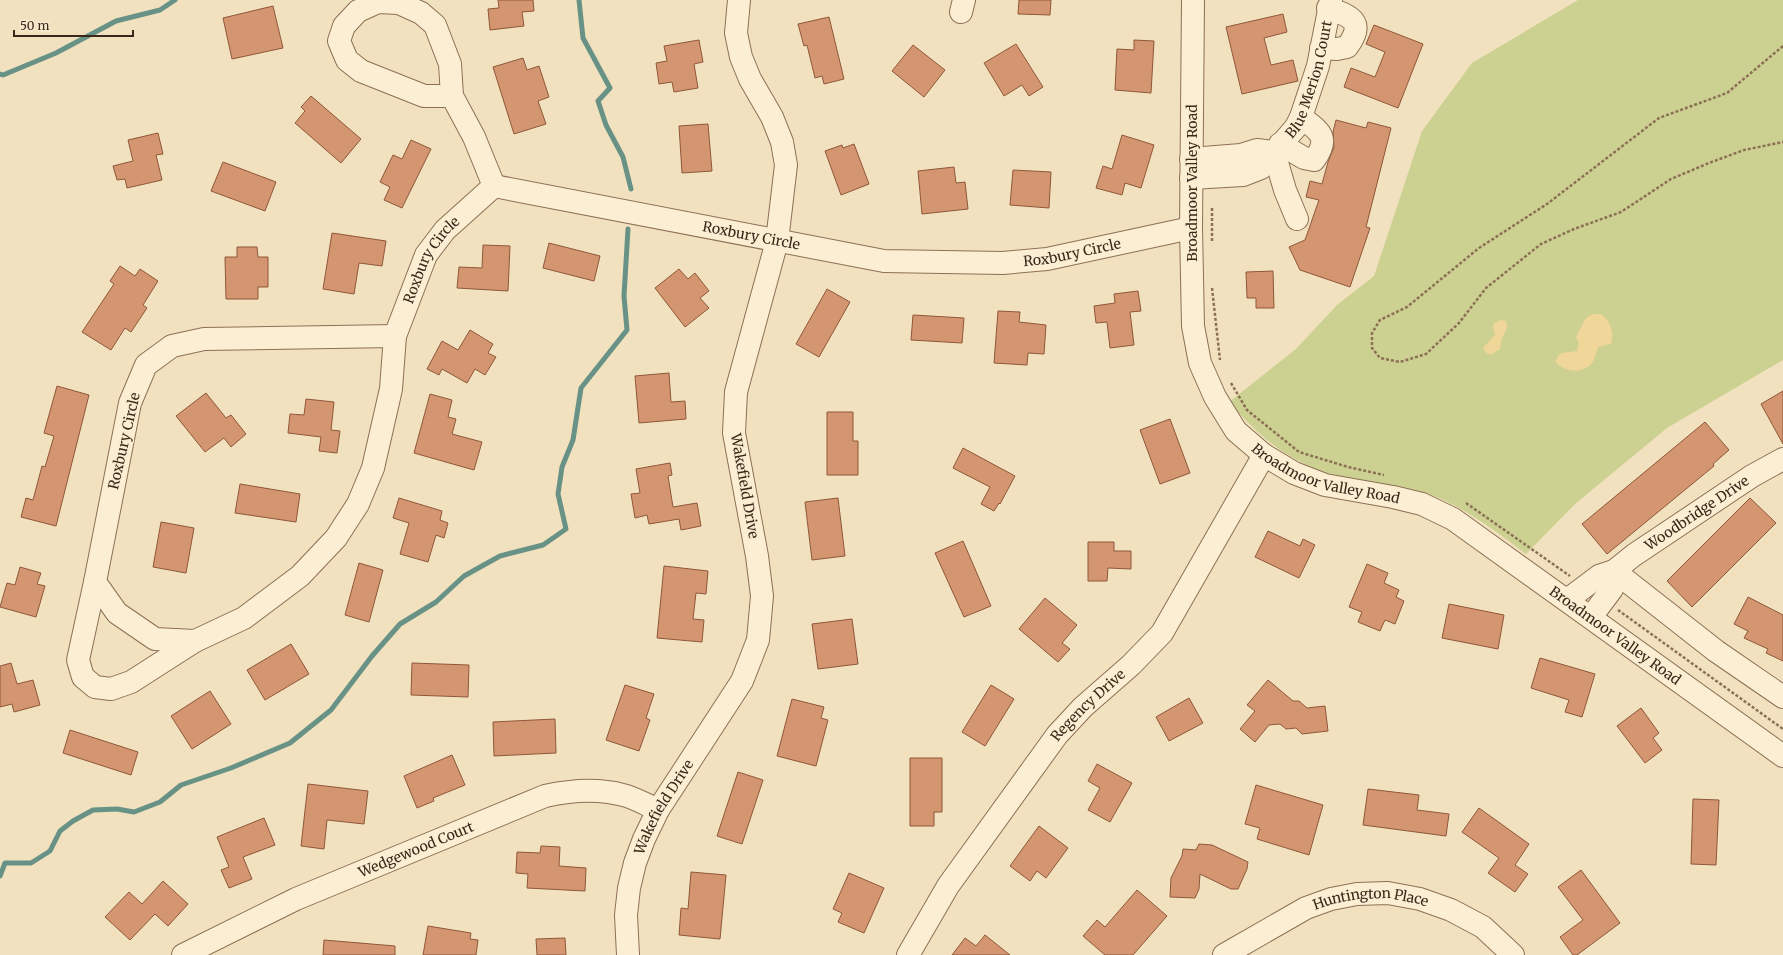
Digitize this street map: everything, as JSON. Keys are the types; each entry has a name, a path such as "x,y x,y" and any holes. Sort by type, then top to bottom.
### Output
{"street":[{"name":"Wakefield Drive","path":"628,955 626,915 629,888 635,863 658,810 742,681 758,640 762,596 757,556 734,433 736,392 777,241 786,165 782,142 772,117 750,79 741,57 736,33 739,0"},
{"name":"Broadmoor Valley Road","path":"1193,0 1191,168 1193,326 1200,363 1215,398 1236,431 1264,455 1294,474 1325,486 1393,497 1428,507 1453,519 1567,600 1598,609 1783,756"},
{"path":"452,96 424,96 361,71 347,60 339,41 344,26 358,11 378,2 399,3 420,13 434,25 450,64 452,96 474,137 494,186"},
{"name":"Blue Merion Court","path":"1191,168 1257,150 1277,148 1296,127 1301,117 1318,66 1329,3"},
{"path":"1321,48 1337,49 1347,47 1354,38 1356,27 1353,19 1329,3"},
{"path":"1277,148 1314,160 1323,142 1321,132 1301,117"},
{"path":"1277,148 1285,190 1297,219"},
{"name":"Roxbury Circle","path":"395,336 204,339 172,346 146,366 130,403 78,660 83,677 95,687 111,689 131,682 195,641 244,618 300,576 336,538 358,504 373,468 391,389 395,336 426,256 445,230 494,186 884,261 1003,263 1047,259 1191,228"},
{"name":"Regency Drive","path":"908,955 948,886 1057,735 1083,707 1131,665 1162,633 1264,455"},
{"name":"Woodbridge Drive","path":"1567,600 1599,576 1614,571 1634,555 1752,476 1783,459"},
{"path":"1598,609 1612,589 1614,571"},
{"path":"1614,571 1716,651 1783,696"},
{"name":"Roxbury Circle","path":"95,582 117,613 155,639 195,641"},
{"name":"Wedgewood Court","path":"183,955 296,899 545,796 573,791 605,791 625,795 658,810"},
{"name":"Huntington Place","path":"1224,955 1306,908 1331,899 1357,894 1388,894 1420,899 1451,910 1483,927 1513,955"}],"path":[{"path":"1783,46 1727,92 1659,118 1547,204 1479,248 1407,307 1380,320 1372,333 1372,348 1380,358 1400,362 1426,354 1459,323 1486,288 1541,244 1574,229 1621,212 1671,179 1744,150 1783,142"},
{"path":"1212,207 1212,244"},
{"path":"1212,282 1221,367"},
{"path":"1228,379 1247,410 1299,452 1348,467 1385,475"},
{"path":"1465,503 1584,587"},
{"path":"1598,609 1783,729"}],"green space":[{"path":"1578,0 1783,0 1783,360 1667,428 1575,504 1526,554 1477,519 1438,498 1406,488 1350,479 1331,474 1313,468 1297,460 1268,441 1229,402 1296,349 1337,305 1374,276 1422,131 1472,63"}],"sand":[{"path":"1593,314 1601,314 1607,320 1612,331 1611,344 1598,347 1593,362 1584,369 1575,371 1566,369 1556,363 1560,354 1577,351 1579,344 1576,337 1586,318"},
{"path":"1501,320 1506,321 1507,328 1502,338 1500,349 1492,354 1486,353 1483,348 1495,335 1493,327 1494,323"}],"building":[{"path":"498,0 533,0 534,11 522,12 524,26 490,30 488,9 499,8"},
{"path":"1019,0 1051,0 1050,15 1018,14"},
{"path":"273,6 283,48 232,59 223,18"},
{"path":"1283,14 1287,32 1264,38 1271,65 1293,60 1298,81 1242,94 1226,27"},
{"path":"829,17 844,79 824,84 822,76 815,78 807,45 804,46 798,24"},
{"path":"1374,25 1423,44 1398,108 1344,87 1351,68 1375,77 1385,52 1366,44"},
{"path":"699,40 703,62 694,64 698,88 674,92 672,82 659,84 656,63 667,61 664,46"},
{"path":"1134,40 1154,41 1151,93 1115,90 1117,49 1134,50"},
{"path":"1016,44 1043,87 1029,96 1022,85 1004,96 984,63"},
{"path":"913,45 945,70 924,97 892,71"},
{"path":"523,58 527,70 539,66 549,97 538,101 546,124 514,134 493,67"},
{"path":"311,96 361,139 341,163 295,123 305,111 301,107"},
{"path":"1336,120 1366,128 1368,122 1391,128 1366,227 1370,228 1350,287 1300,270 1289,247 1305,240 1319,200 1306,197 1310,181 1322,184 1334,147 1333,132"},
{"path":"708,124 712,171 682,173 679,126"},
{"path":"158,133 163,154 156,155 162,180 127,188 125,179 117,180 113,166 133,161 128,140"},
{"path":"1122,135 1154,145 1141,188 1125,183 1122,195 1096,188 1103,166 1112,169"},
{"path":"411,140 431,149 402,208 384,200 390,187 380,182 393,155 402,159"},
{"path":"854,144 869,184 841,195 825,151 842,145 843,148"},
{"path":"223,162 276,182 265,211 211,191"},
{"path":"954,167 956,183 965,182 968,209 922,214 918,171"},
{"path":"1013,170 1051,172 1049,208 1010,205"},
{"path":"332,233 386,241 382,266 359,263 354,294 323,289"},
{"path":"549,243 600,256 594,281 543,268"},
{"path":"483,245 510,246 508,291 457,288 459,267 482,268"},
{"path":"237,247 257,247 258,257 268,257 268,287 258,287 258,299 226,299 225,257 237,257"},
{"path":"120,266 135,276 140,269 158,281 143,305 147,308 131,332 125,328 111,350 82,332 114,284 110,281"},
{"path":"679,269 688,279 695,273 709,291 700,298 709,308 685,327 655,288"},
{"path":"1273,271 1274,308 1256,308 1256,298 1247,298 1246,272"},
{"path":"827,289 850,302 819,357 796,344"},
{"path":"1138,291 1141,311 1130,312 1134,345 1110,348 1107,322 1096,323 1094,306 1115,303 1114,294"},
{"path":"998,311 1020,312 1019,322 1046,325 1044,354 1028,353 1027,365 994,363"},
{"path":"913,315 964,318 962,343 911,340"},
{"path":"470,330 493,344 488,353 496,357 485,375 475,369 467,383 442,369 439,375 427,369 442,341 458,350"},
{"path":"669,373 671,402 685,401 686,419 639,423 635,376"},
{"path":"57,386 89,395 56,526 21,517 26,498 33,500 42,466 45,467 54,436 44,433"},
{"path":"1783,391 1783,444 1761,404"},
{"path":"206,393 226,418 231,415 246,434 231,447 224,438 205,452 176,416"},
{"path":"430,394 452,400 448,417 456,419 452,434 482,442 474,470 414,453"},
{"path":"306,399 334,402 331,430 340,431 337,453 319,451 321,437 288,433 290,414 304,415"},
{"path":"827,412 853,412 853,441 858,441 858,475 827,475"},
{"path":"1170,419 1190,473 1160,484 1140,430"},
{"path":"1705,422 1729,450 1713,464 1714,466 1607,554 1582,524"},
{"path":"963,448 1015,476 1000,504 999,503 994,511 981,504 990,487 953,468"},
{"path":"670,463 672,475 668,476 673,507 697,503 701,526 681,530 679,519 649,524 647,515 635,518 631,494 640,493 636,469"},
{"path":"240,484 300,494 296,522 235,513"},
{"path":"399,498 442,511 440,520 448,523 444,538 436,535 428,562 400,554 409,523 393,518"},
{"path":"838,498 845,556 812,560 805,502"},
{"path":"1750,498 1776,523 1692,607 1667,581"},
{"path":"161,522 194,528 186,573 153,567"},
{"path":"1268,531 1300,546 1303,539 1315,545 1299,578 1255,557"},
{"path":"963,541 991,606 964,617 935,553"},
{"path":"1088,542 1114,542 1114,551 1131,551 1131,569 1108,568 1107,581 1088,581"},
{"path":"359,563 383,570 369,622 345,615"},
{"path":"1367,564 1388,573 1384,583 1399,590 1396,597 1404,601 1395,624 1385,620 1380,631 1358,622 1362,612 1349,607"},
{"path":"664,566 708,571 706,594 696,593 693,619 704,620 702,642 657,638"},
{"path":"20,567 41,573 37,584 45,586 36,617 0,607 7,583 15,585"},
{"path":"1748,597 1783,615 1783,661 1766,653 1768,649 1744,638 1748,631 1734,624"},
{"path":"1045,598 1077,625 1062,643 1070,649 1058,662 1019,629"},
{"path":"1449,604 1504,615 1498,649 1442,638"},
{"path":"852,619 858,664 818,669 812,624"},
{"path":"291,644 309,674 265,700 247,670"},
{"path":"1540,658 1595,674 1582,717 1565,712 1569,700 1531,688"},
{"path":"11,663 17,684 33,680 40,705 14,712 12,704 0,707 0,666"},
{"path":"412,663 469,665 468,697 411,695"},
{"path":"1268,680 1293,701 1299,701 1307,708 1325,706 1328,731 1302,734 1296,728 1286,729 1280,724 1269,725 1255,742 1240,729 1255,711 1247,705"},
{"path":"625,685 654,694 646,718 650,720 639,751 606,740"},
{"path":"991,685 1014,699 985,746 962,732"},
{"path":"210,691 231,724 192,749 171,716"},
{"path":"1189,698 1203,723 1169,741 1156,717"},
{"path":"792,699 824,707 821,718 828,720 816,766 777,756"},
{"path":"1641,708 1659,733 1653,738 1662,750 1645,763 1617,726"},
{"path":"555,719 556,753 494,756 493,722"},
{"path":"70,730 138,752 131,775 63,753"},
{"path":"452,755 465,785 433,798 434,801 417,808 404,776"},
{"path":"910,758 942,758 942,812 934,812 934,826 910,826"},
{"path":"1097,764 1132,783 1110,822 1088,810 1100,788 1088,781"},
{"path":"738,772 763,780 742,844 717,836"},
{"path":"308,784 368,791 364,824 327,820 324,849 301,846"},
{"path":"1256,785 1323,805 1309,855 1257,839 1260,828 1245,824"},
{"path":"1368,789 1419,795 1417,810 1449,814 1446,836 1363,825"},
{"path":"1693,799 1719,800 1716,865 1691,864"},
{"path":"1479,808 1529,844 1515,865 1528,874 1515,892 1488,873 1499,858 1462,832"},
{"path":"264,818 275,845 243,857 252,879 229,888 221,870 229,867 217,837"},
{"path":"1039,826 1068,848 1046,878 1037,871 1030,881 1010,866"},
{"path":"1199,844 1212,845 1248,862 1247,869 1238,889 1231,889 1200,874 1199,889 1195,898 1170,897 1171,878 1182,856 1183,849 1196,850"},
{"path":"541,846 560,847 559,866 586,868 585,891 527,888 528,874 516,873 517,852 540,853"},
{"path":"1581,870 1620,923 1577,955 1573,955 1560,937 1583,920 1558,887"},
{"path":"691,872 726,875 720,939 679,935 681,908 688,909"},
{"path":"849,873 884,888 864,933 838,922 842,913 833,909"},
{"path":"163,881 188,904 168,926 155,914 130,940 105,917 129,892 142,904"},
{"path":"1137,890 1167,916 1133,955 1105,955 1083,936 1097,920 1105,927"},
{"path":"428,926 471,933 470,939 478,940 476,955 423,955"},
{"path":"985,935 1010,955 952,955 965,938 976,946"},
{"path":"565,938 566,955 537,955 536,939"},
{"path":"324,940 395,946 395,955 323,955"}],"waterway":[{"path":"0,74 3,75 56,53 116,21 160,10 175,0"},
{"path":"579,0 583,38 610,88 598,101 606,125 623,157 631,189"},
{"path":"0,876 5,863 31,863 50,851 60,831 73,821 93,810 117,809 134,812 160,802 181,785 231,768 290,743 331,710 372,656 400,624 436,602 464,576 500,556 543,545 566,529 558,494 562,467 573,440 581,388 627,330 624,296 628,229"}]}
